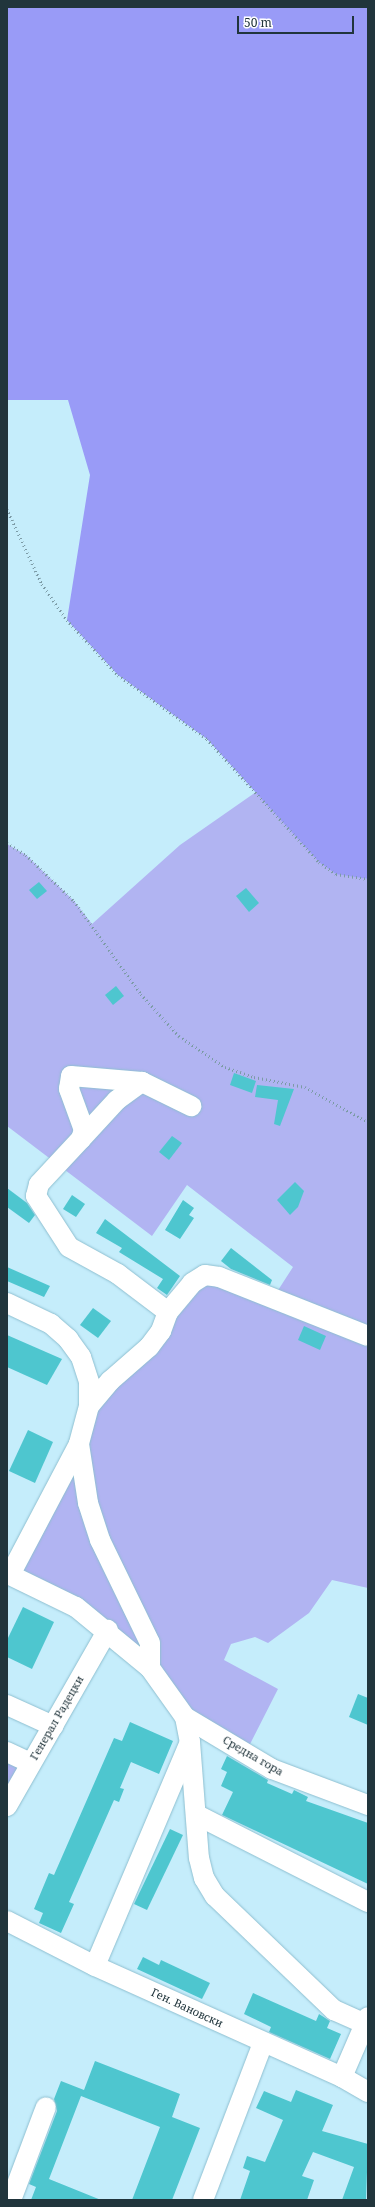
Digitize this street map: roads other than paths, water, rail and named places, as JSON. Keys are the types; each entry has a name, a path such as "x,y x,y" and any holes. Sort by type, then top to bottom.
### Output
{"street":[{"path":"81,1139 84,1122 69,1089 71,1076 142,1082 191,1106"},
{"path":"142,1082 117,1100 39,1184 36,1196 69,1247 118,1274 168,1312"},
{"path":"89,1406 110,1382 149,1347 161,1331 168,1312 192,1283 205,1276 219,1277 368,1336"},
{"path":"7,1303 51,1324 68,1339 81,1356 89,1382 89,1406 79,1444 9,1574 76,1608 108,1630 150,1668 185,1717 190,1742 197,1815 199,1858 204,1878 215,1896 334,2010 366,2020 342,2077"},
{"path":"79,1444 88,1503 100,1540 150,1643 150,1668"},
{"name":"Генерал Радецки","path":"7,1806 108,1630"},
{"path":"7,1705 53,1726"},
{"name":"Средна гора","path":"185,1717 272,1769 368,1805"},
{"path":"95,1966 190,1742"},
{"path":"7,1752 31,1763"},
{"path":"197,1815 368,1902"},
{"name":"Ген. Вановски","path":"7,1921 95,1966 263,2043 342,2077 368,2092"},
{"path":"203,2200 263,2043"},
{"path":"11,2200 46,2107"}]}
